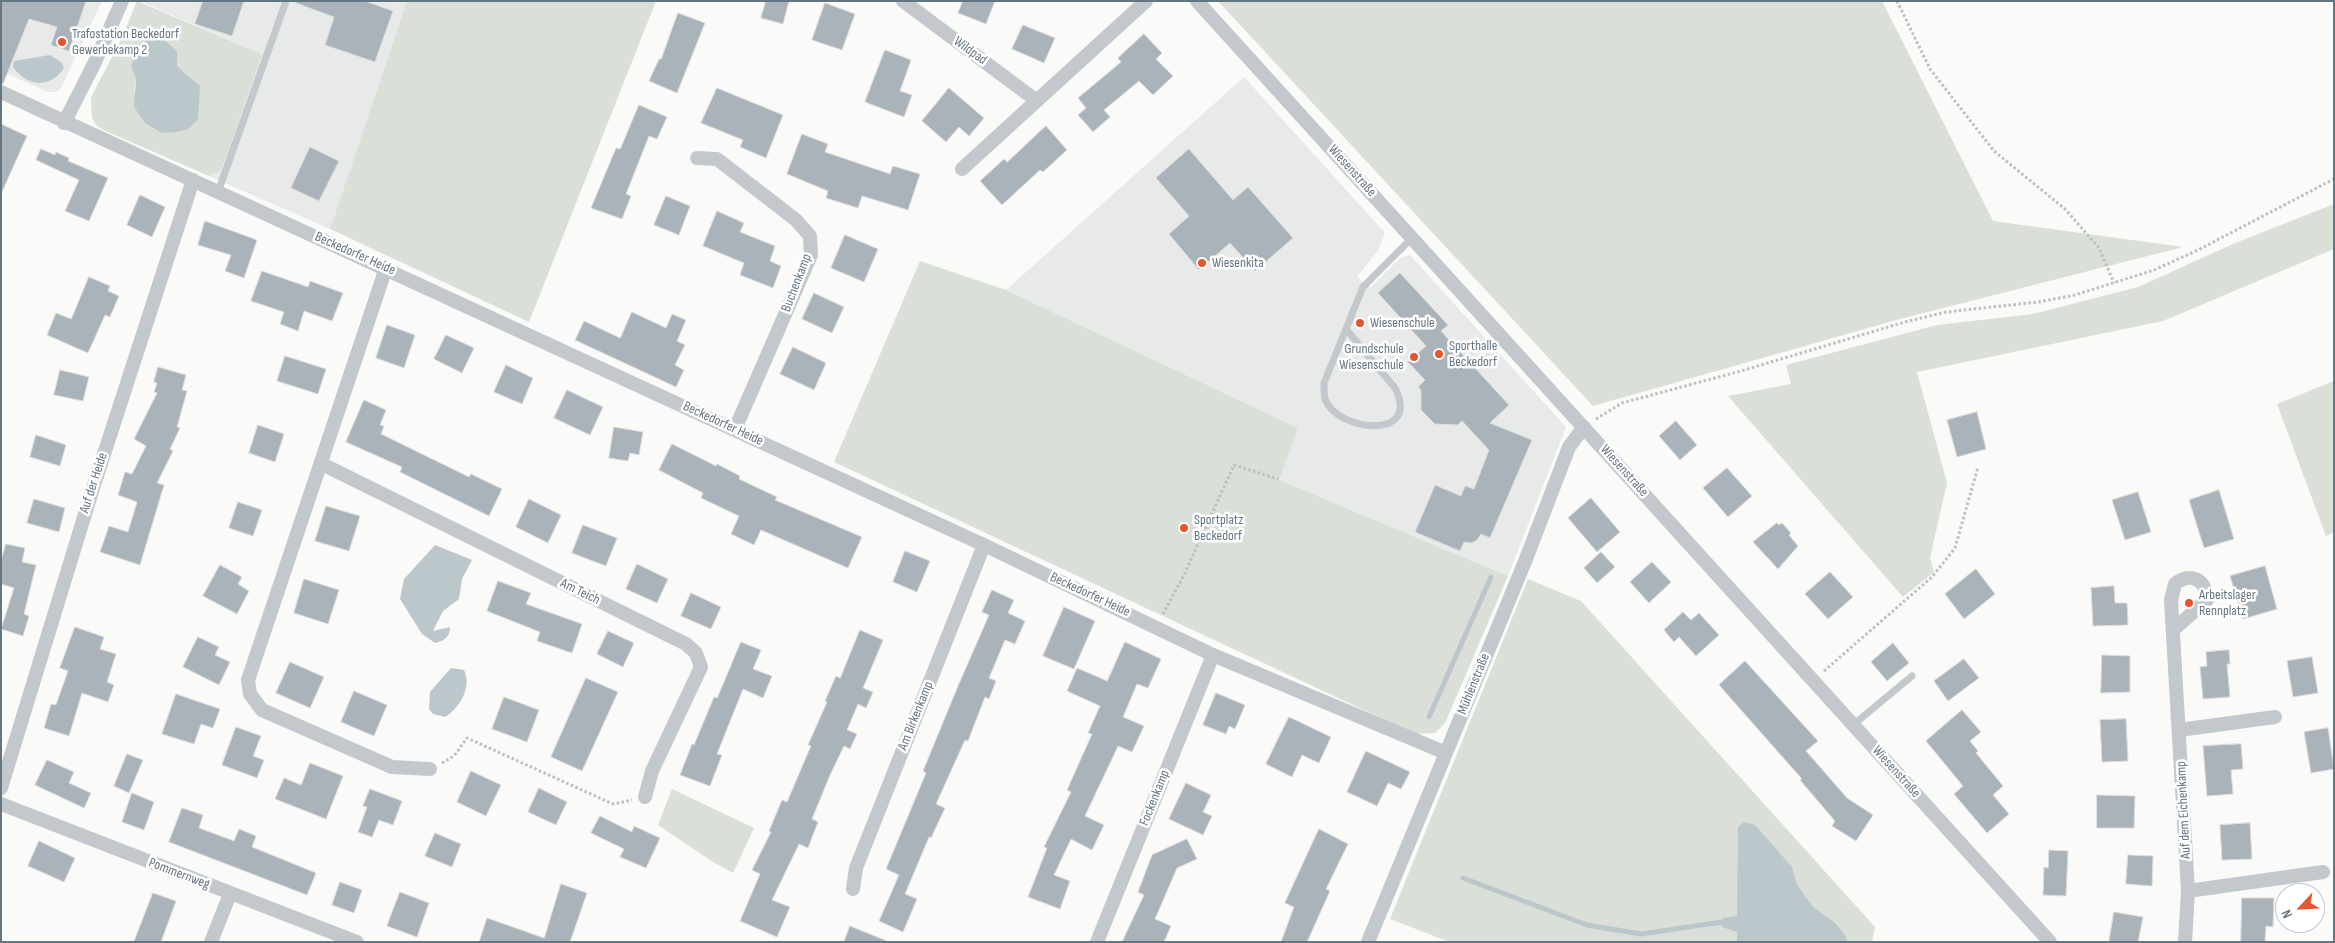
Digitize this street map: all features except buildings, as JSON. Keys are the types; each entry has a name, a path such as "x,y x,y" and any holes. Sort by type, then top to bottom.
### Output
{"street":[{"path":"64,123 95,62 122,1"},
{"name":"Wildpad","path":"903,1 1037,101"},
{"path":"962,169 1146,1"},
{"name":"Wiesenstraße","path":"1196,1 2050,942"},
{"name":"Beckedorfer Heide","path":"1,92 64,123 386,268 984,545 1157,626 1213,655 1446,753"},
{"name":"Buchenkamp","path":"697,158 717,159 796,220 810,236 811,255 735,430"},
{"name":"Auf der Heide","path":"1,788 93,488 193,180"},
{"path":"386,268 322,464 248,680 250,694 262,710 392,767 430,769"},
{"name":"Mühlenstraße","path":"1368,942 1526,558 1568,447 1584,428"},
{"name":"Am Teich","path":"322,464 686,644 696,652 701,667 652,771 645,797"},
{"name":"Am Birkenkamp","path":"853,889 856,868 984,545"},
{"name":"Auf dem Eichenkamp","path":"2174,630 2188,890 2185,942"},
{"name":"Fockenkamp","path":"1097,942 1213,655"},
{"path":"2179,730 2275,717"},
{"name":"Pommernweg","path":"1,804 357,942"},
{"path":"2188,890 2323,872"},
{"path":"211,942 230,894"}],"lane":[{"path":"218,192 286,1"},
{"path":"1346,329 1395,388 1400,399 1399,411 1388,425 1369,426 1343,416 1331,408 1325,398 1324,383 1363,287 1412,238"},
{"path":"1853,725 1912,676"}],"path":[{"path":"1897,1 1930,69 1994,151 2065,209 2093,241 2099,248 2114,282"},
{"path":"1584,428 1622,404 1905,322 1946,312 2038,302 2075,295 2154,270 2198,250 2334,179"},
{"path":"1157,626 1183,577 1234,464 1278,480"},
{"path":"1813,681 1932,578 1955,548 1978,467"},
{"path":"430,769 454,756 466,738 614,804 645,797"}],"shaded area":[{"path":"1,1 102,1 61,88 56,92 48,92 1,71"},
{"path":"137,1 262,54 227,156 220,171 209,176 101,129 96,125 92,118 91,97 120,42","holes":["131,66 176,66 188,75 134,91 136,79"]},
{"path":"140,1 407,1 330,229 209,176 220,171 227,156 262,54"},
{"path":"407,1 656,1 529,322 330,229"},
{"path":"1218,1 1882,1 1993,221 2183,247 1900,319 1593,406"},
{"path":"148,39 163,39 177,51 177,66 200,86 198,119 188,129 162,133 145,123 134,107 136,79 131,66 138,52"},
{"path":"50,55 62,63 64,68 52,80 38,83 32,82 25,79 13,67 14,61"},
{"path":"1244,77 1385,233 1379,249 1357,277 1370,288 1400,258 1410,255 1566,427 1508,576 1278,480 1298,428 1006,290"},
{"path":"2334,204 2334,249 2163,321 1917,372 1947,483 1930,558 1934,572 1903,597 1728,396 1791,384 1786,365 1937,325 2033,314 2138,287 2233,244"},
{"name":"Sportplatz Beckedorf","path":"920,261 1006,290 1298,428 1279,480 1508,576 1445,723 1435,733 1415,734 834,462"},
{"path":"2334,381 2334,532 2326,536 2277,404"},
{"path":"435,545 472,560 462,579 459,599 443,611 433,631 450,627 448,636 444,640 435,643 422,634 400,599 404,579"},
{"path":"1528,579 1581,601 1875,927 1872,942 1450,942 1390,919"},
{"path":"451,668 464,670 467,683 463,696 460,703 445,717 433,714 429,709 430,692"},
{"path":"672,789 754,828 733,873 713,862 658,825"},
{"path":"1744,822 1755,825 1792,867 1797,885 1813,907 1835,923 1846,936 1847,942 1737,942 1737,932 1722,927 1723,918 1737,916 1738,827"}],"waterway":[{"path":"1429,717 1491,577"},
{"path":"1463,878 1587,925 1641,934 1722,922"}],"place":[{"name":"Trafostation Beckedorf Gewerbekamp 2","path":"62,42"},
{"name":"Wiesenkita","path":"1202,263"},
{"name":"Wiesenschule","path":"1360,323"},
{"name":"Sporthalle Beckedorf","path":"1439,354"},
{"name":"Grundschule Wiesenschule","path":"1414,357"},
{"name":"Sportplatz Beckedorf","path":"1184,528"},
{"name":"Arbeitslager Rennplatz","path":"2189,603"}]}
